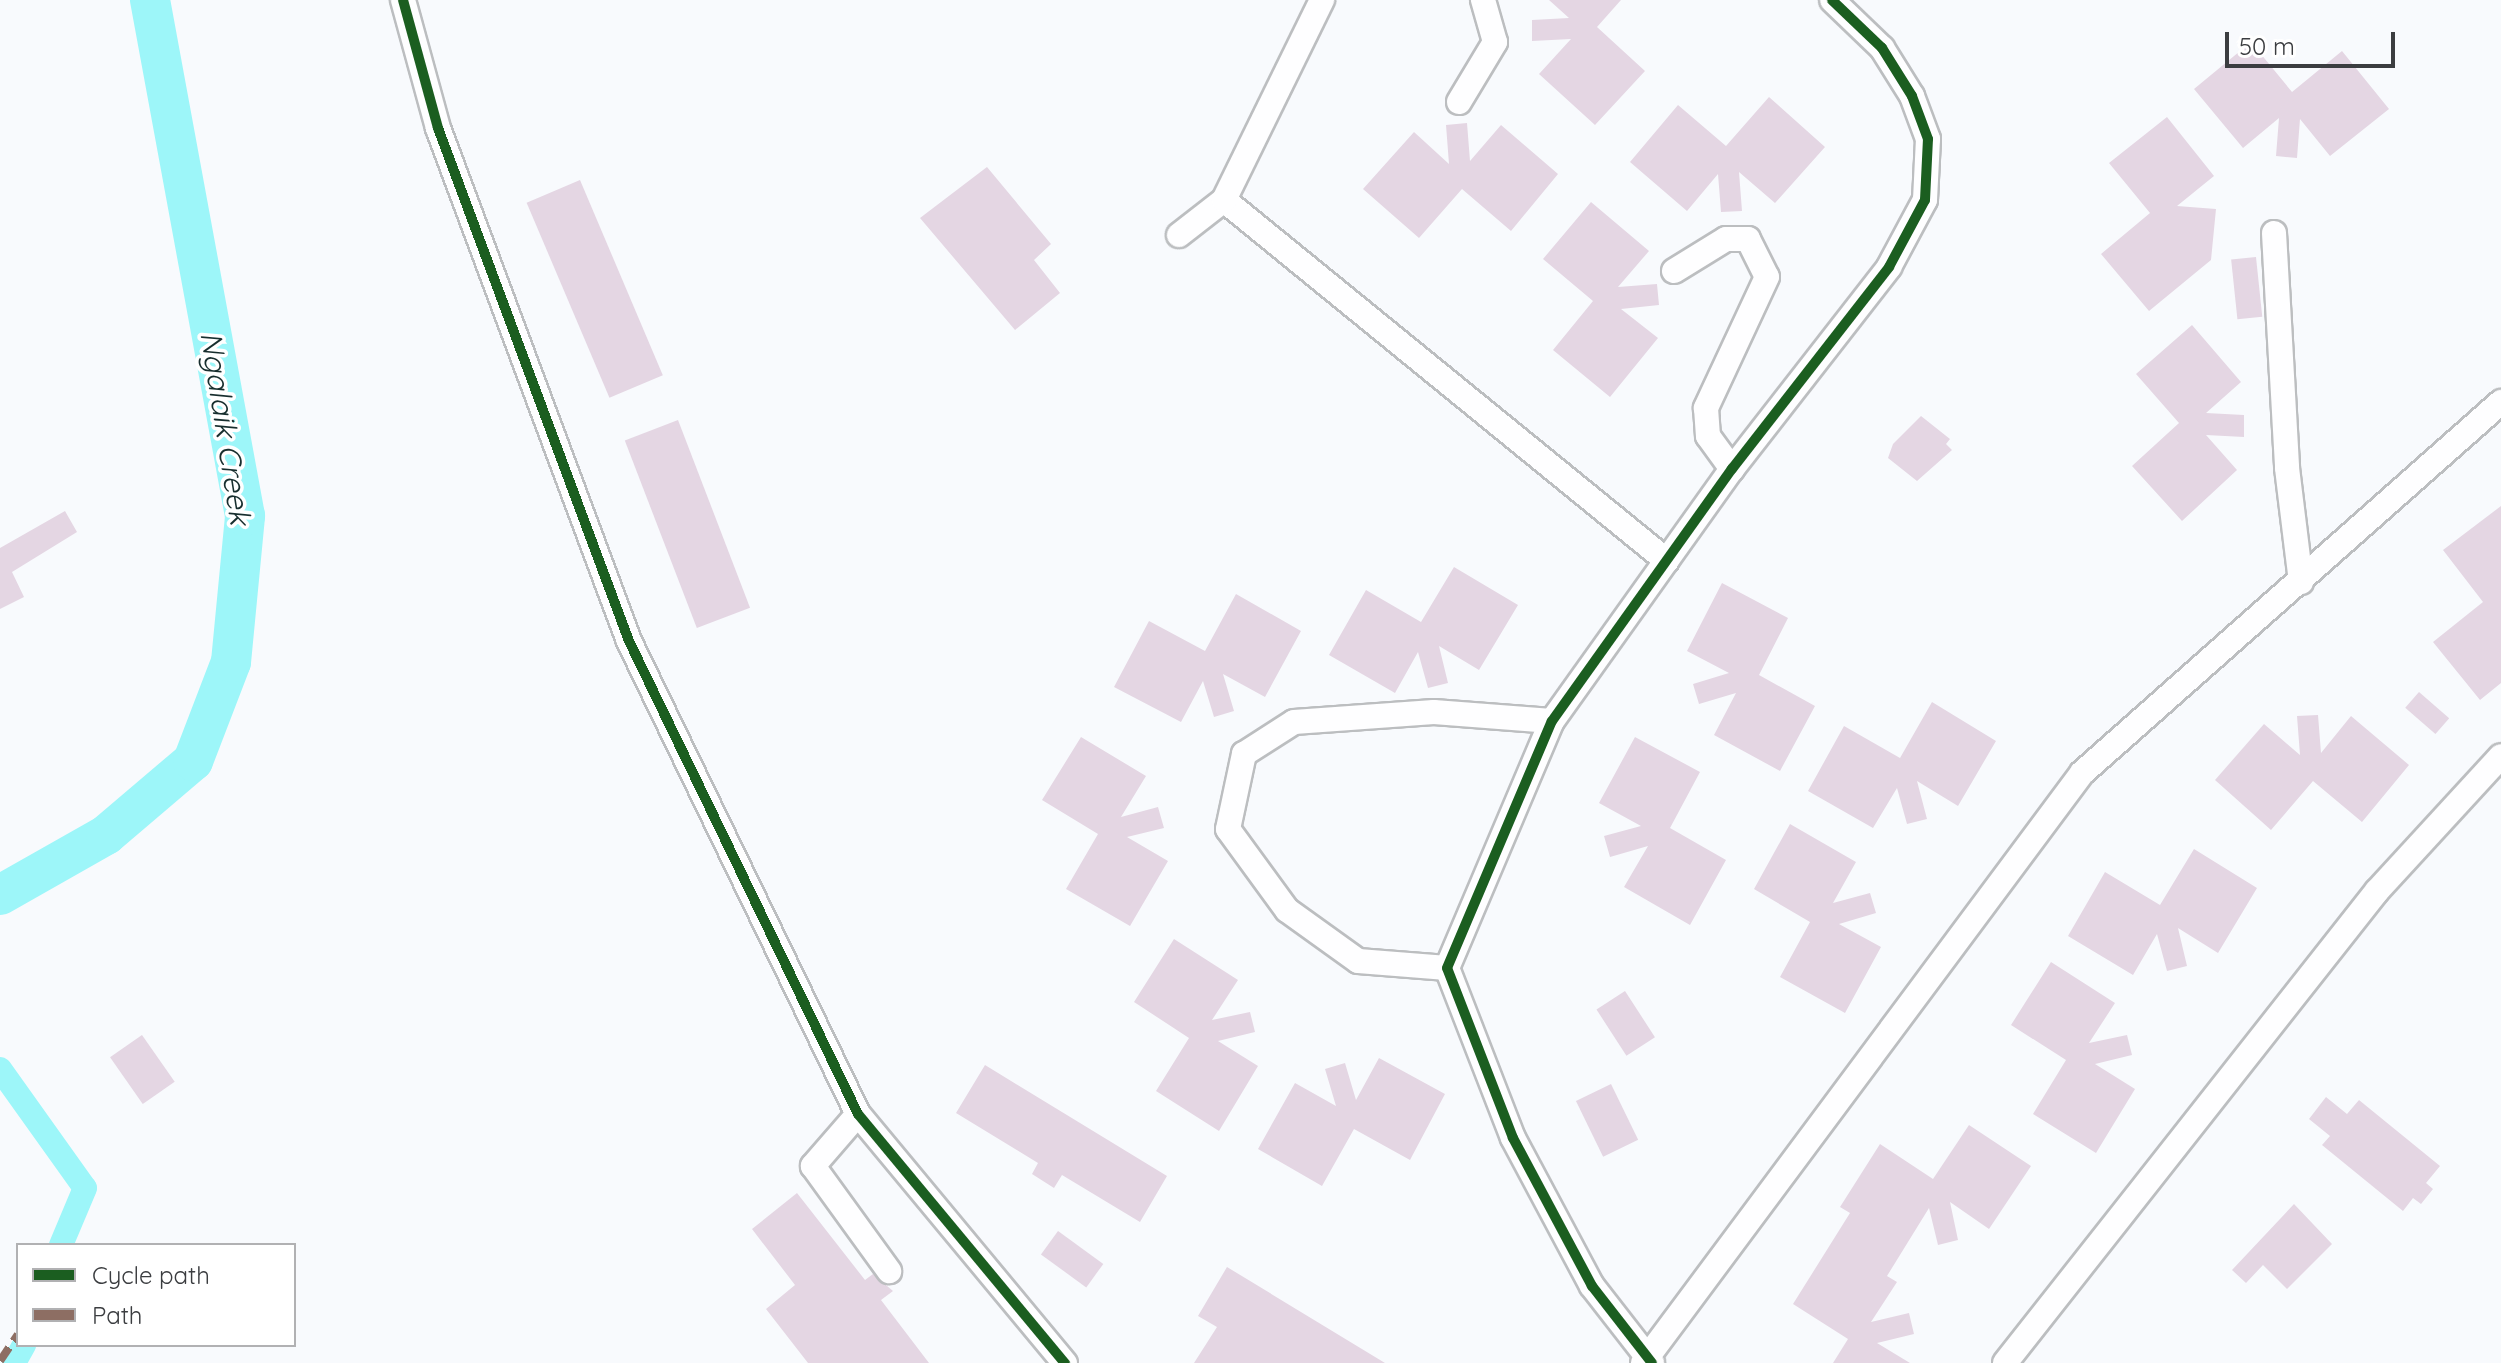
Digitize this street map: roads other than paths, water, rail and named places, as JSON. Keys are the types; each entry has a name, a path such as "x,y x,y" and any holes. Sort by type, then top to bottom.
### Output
{"street":[{"path":"403,0 438,128 629,641 858,1114 1065,1363"},
{"path":"1179,235 1224,200 1322,0"},
{"path":"1459,102 1495,42 1483,0"},
{"path":"1832,0 1882,48 1912,96 1928,139 1925,200 1889,267 1732,469 1552,721 1447,968 1513,1138 1592,1286 1647,1362 2082,773 2501,402"},
{"path":"1224,200 1667,561"},
{"path":"2274,233 2287,468 2301,582"},
{"path":"1674,271 1726,239 1748,239 1767,277 1706,408 1708,436 1732,469"},
{"path":"1447,968 1358,961 1287,910 1228,829 1244,754 1294,722 1434,712 1552,721"},
{"path":"2005,1363 2377,891 2501,756"},
{"path":"858,1114 813,1166 889,1271"}],"waterway":[{"name":"Ngalaik Creek","path":"0,895 106,835 193,761 231,662 245,516 150,0"},
{"path":"0,1069 85,1188 62,1243"},
{"path":"14,1363 23,1347"}]}
